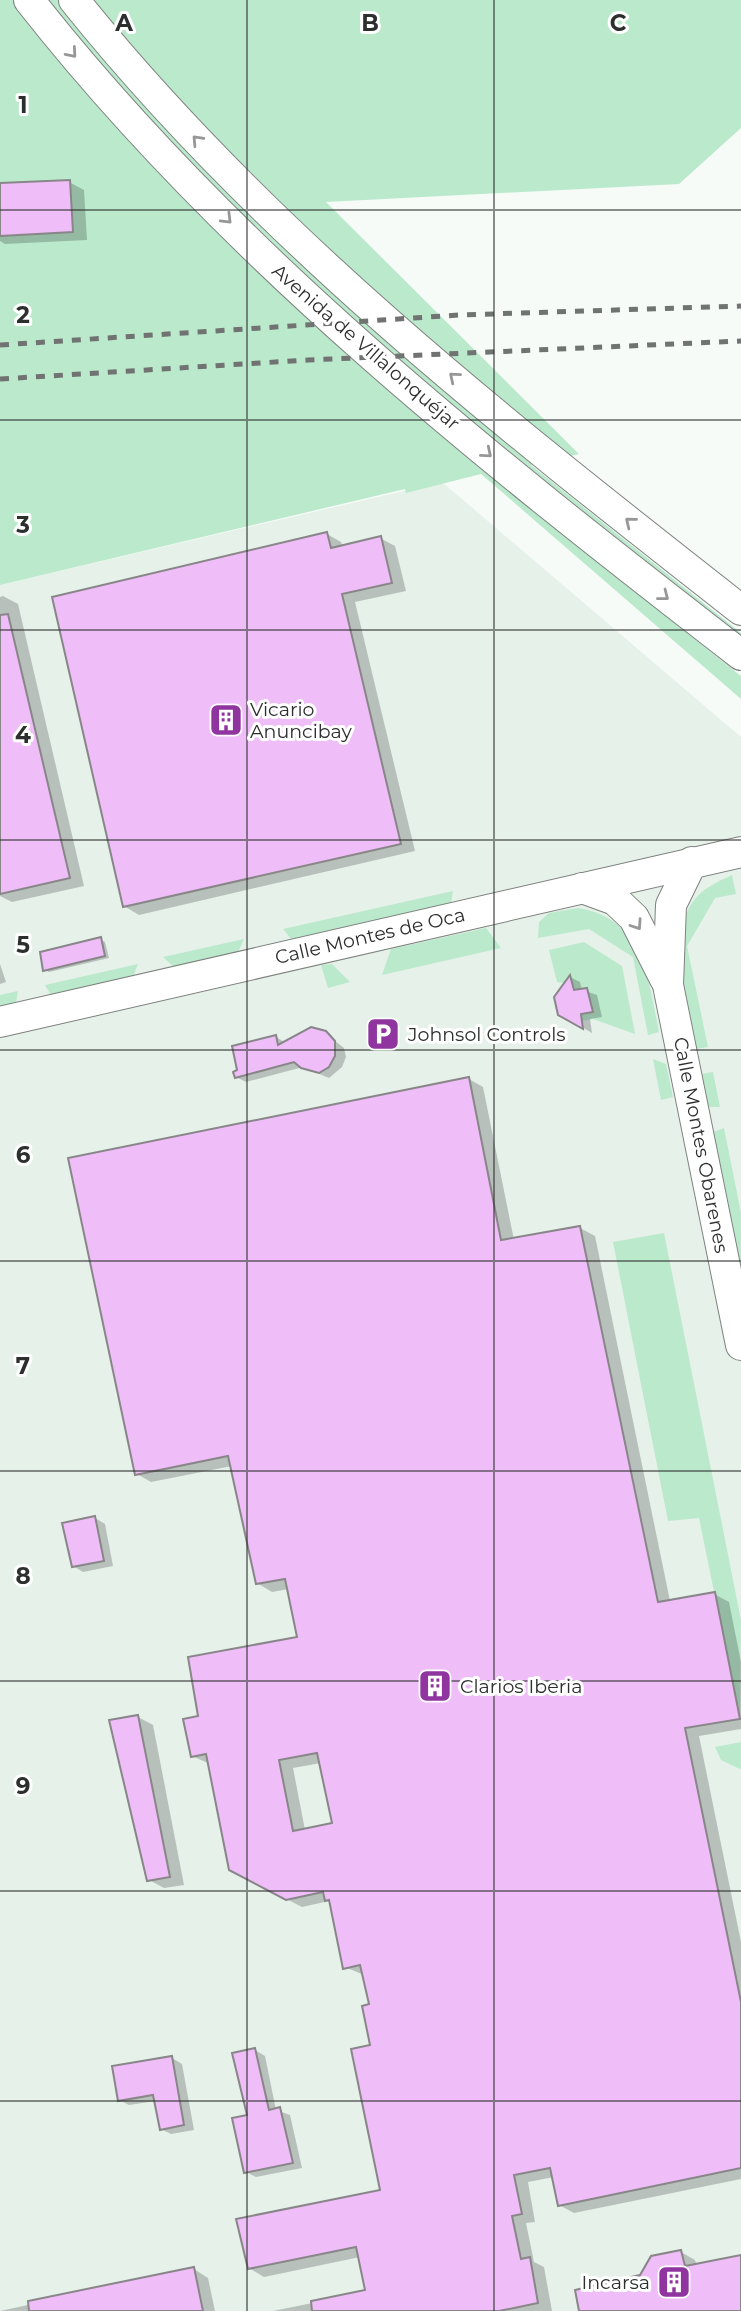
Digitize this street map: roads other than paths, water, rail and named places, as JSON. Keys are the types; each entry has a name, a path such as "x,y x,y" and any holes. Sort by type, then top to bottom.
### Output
{"street":[{"name":"Avenida de Villalonquéjar","path":"29,0 91,74 187,180 339,327 619,561 741,656"},
{"name":"Avenida de Villalonquéjar","path":"74,0 206,150 350,289 610,507 741,610"},
{"name":"Calle Montes de Oca","path":"0,1021 741,852"},
{"name":"Calle Montes Obarenes","path":"692,862 671,905 668,985 741,1345"},
{"name":"Calle Montes Obarenes","path":"582,888 615,900 634,918 668,985"}],"railway":[{"path":"0,345 459,315 741,306"},
{"path":"0,379 308,360 741,341"}],"place":[{"name":"Vicario Anuncibay","path":"226,720"},
{"name":"Johnsol Controls","path":"383,1034"},
{"name":"Clarios Iberia","path":"435,1686"},
{"name":"Incarsa","path":"674,2282"}]}
